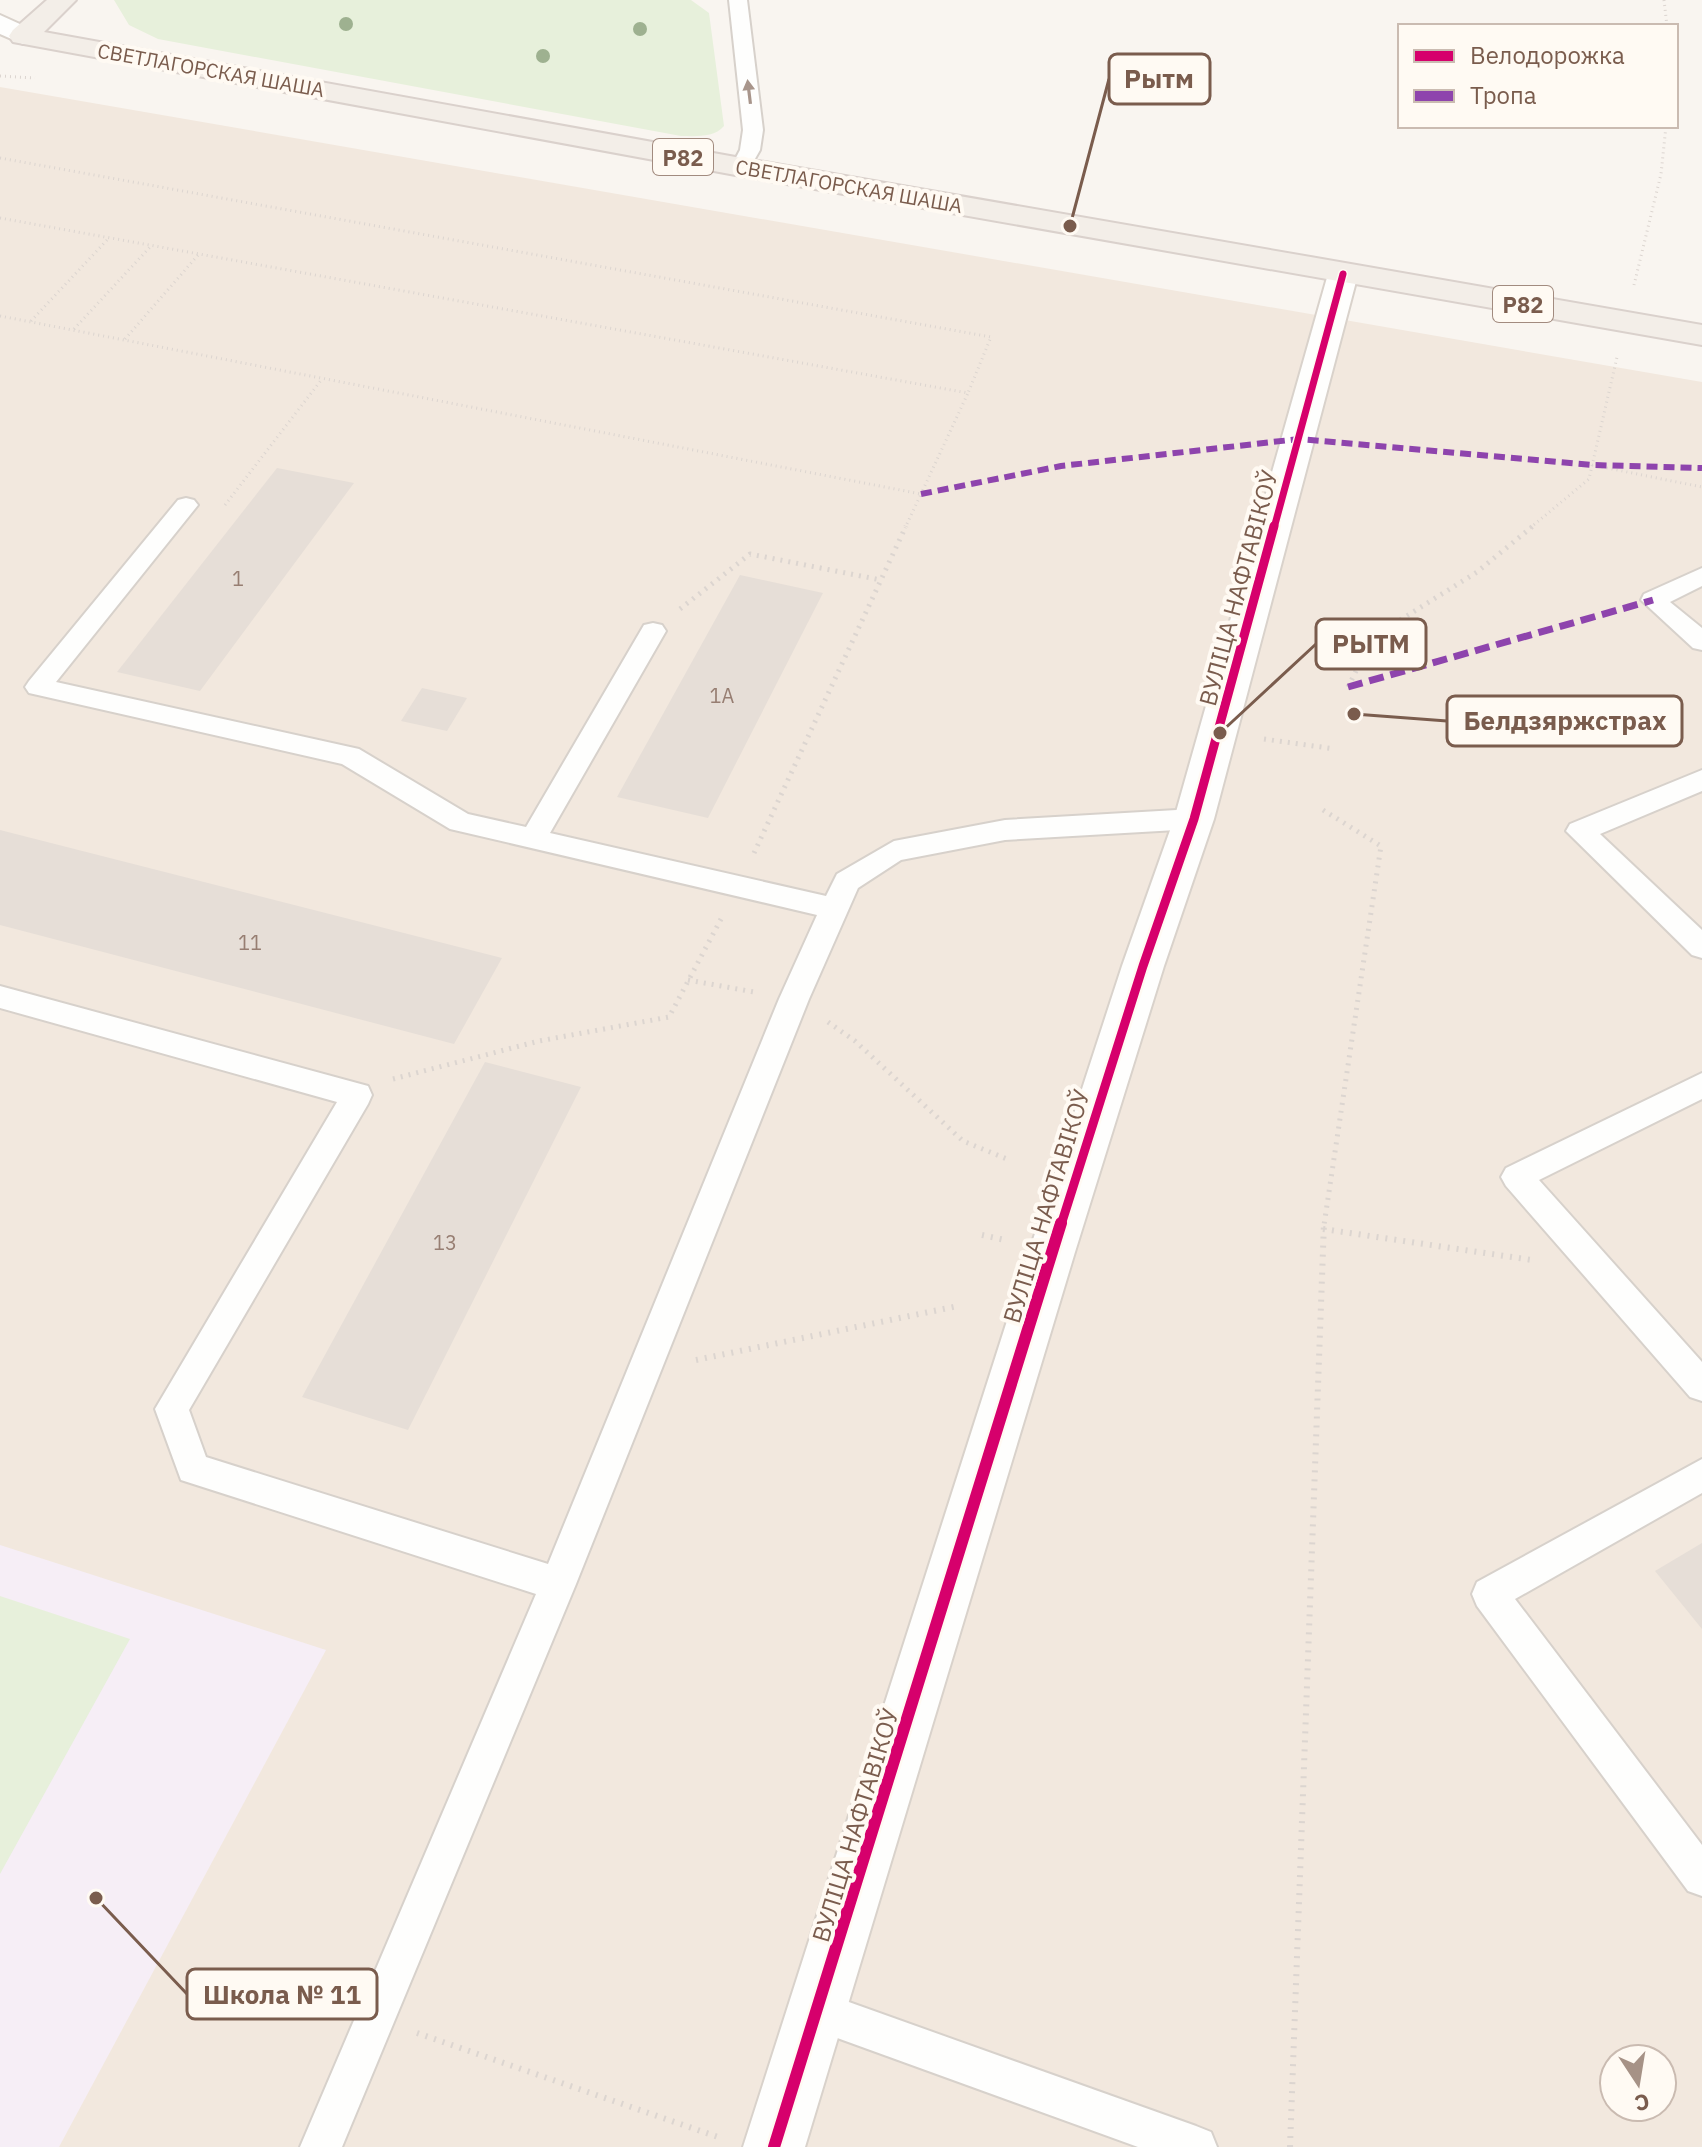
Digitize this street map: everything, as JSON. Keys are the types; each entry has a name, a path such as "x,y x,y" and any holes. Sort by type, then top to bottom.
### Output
{"main road":[{"path":"8,31 63,0"},
{"name":"СВЕТЛАГОРСКАЯ ШАША","path":"8,31 741,167 1702,335"}],"street":[{"name":"ВУЛІЦА НАФТАВІКОЎ","path":"754,2144 818,2011 1052,1252 1148,951 1194,819 1343,274"}],"lane":[{"path":"738,0 753,130 750,150 741,167"},
{"path":"186,505 38,687 350,756 460,822 835,909"},
{"path":"1702,576 1653,600 1702,642"},
{"path":"533,839 653,631"},
{"path":"1702,780 1580,831 1702,947"},
{"path":"321,2147 558,1584 794,999 847,881 894,851 1005,830 1194,819"},
{"path":"0,997 357,1095 172,1409 193,1469 558,1584"},
{"path":"1702,1085 1517,1177 1702,1386"},
{"path":"1702,1475 1490,1594 1702,1877"},
{"path":"818,2011 1196,2147"}],"path":[{"path":"1664,0 1667,24"},
{"path":"1348,687 1373,637 1477,572 1589,479 1661,174 1666,128"},
{"path":"0,158 991,337 968,393 739,887 669,1017 539,1041 347,1091"},
{"path":"0,218 968,393"},
{"path":"31,322 108,239"},
{"path":"73,330 151,246"},
{"path":"124,340 199,254"},
{"path":"0,316 921,494"},
{"path":"1592,465 1702,487"},
{"path":"653,631 750,554 881,580"},
{"path":"1220,733 1335,749"},
{"path":"1290,2147 1323,1229 1381,846 1323,810"},
{"path":"688,980 794,999 855,1041 963,1141 1007,1159"},
{"path":"1323,1229 1599,1270"},
{"path":"644,1371 958,1306"},
{"path":"375,2018 754,2144"}],"shaded area":[{"path":"0,87 1702,382 1702,2147 0,2147"},
{"path":"0,1545 326,1650 59,2147 0,2147"}],"green space":[{"path":"114,0 691,0 709,13 724,126 710,134 681,136 158,39 129,25"},
{"path":"0,1596 130,1639 0,1874"}],"building":[{"path":"277,468 354,483 200,691 117,672"},
{"path":"740,575 823,593 708,818 617,797"},
{"path":"422,688 467,698 447,731 401,721"},
{"path":"0,830 502,958 454,1044 0,925"},
{"path":"485,1062 581,1087 408,1430 302,1397"},
{"path":"1702,1543 1702,1629 1655,1571"}],"marked path":[{"path":"921,494 1061,466 1299,439 1592,465 1702,468"},
{"path":"1348,687 1653,600"}],"cycle path":[{"path":"774,2147 1052,1252 1143,966 1194,819 1343,274"}],"place":[{"name":"Рытм","path":"1070,226"},
{"name":"Белдзяржстрах","path":"1354,714"},
{"name":"РЫТМ","path":"1220,733"},
{"name":"Школа № 11","path":"96,1898"}]}
